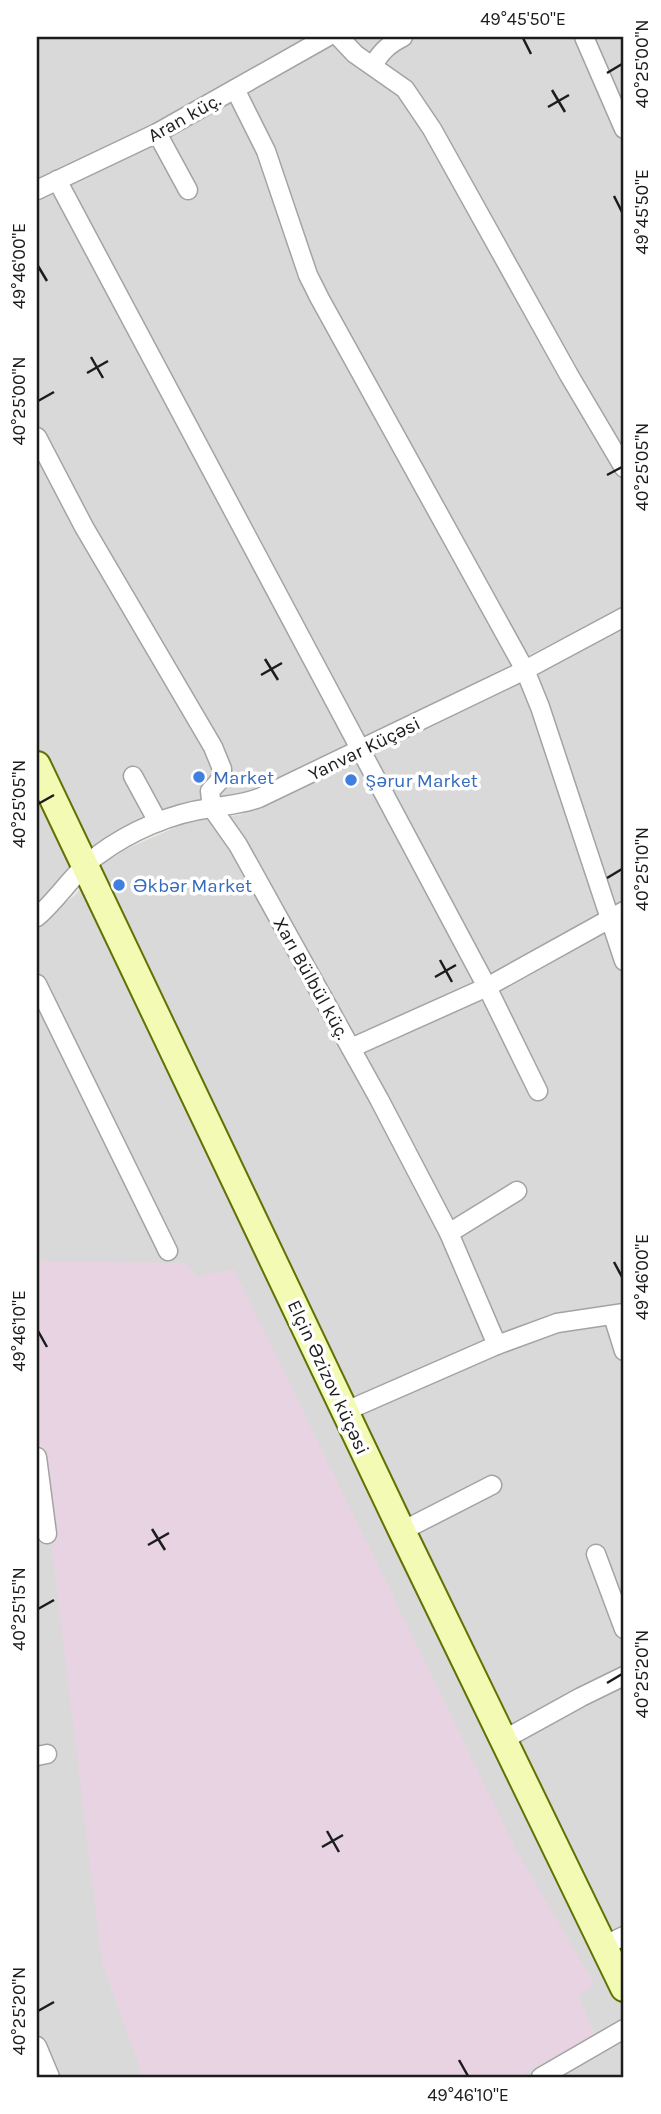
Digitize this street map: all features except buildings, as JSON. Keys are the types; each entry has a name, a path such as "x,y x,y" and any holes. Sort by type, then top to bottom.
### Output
{"street":[{"name":"Aran küç.","path":"37,190 157,132 327,37"},
{"path":"339,37 355,54 405,89 432,129 624,468"},
{"path":"373,66 378,55 390,43 403,37"},
{"path":"584,37 624,129"},
{"path":"235,89 266,150 308,275 525,670 617,915 624,961"},
{"path":"157,132 188,190"},
{"path":"57,180 487,987 538,1091"},
{"path":"37,437 84,527 213,747 222,769 222,778 210,791 212,807"},
{"name":"Yanvar Küçəsi","path":"37,916 86,864 111,846 158,822 212,807 229,807 259,798 525,670 624,617"},
{"name":"Elçin Əzizov küçəsi","path":"37,765 503,1740 614,1941 624,1988"},
{"path":"133,776 158,822"},
{"name":"Xarı Bülbül küç.","path":"212,807 238,845 351,1048 449,1233 497,1345"},
{"path":"351,1048 487,987 617,915"},
{"path":"37,984 168,1251"},
{"path":"449,1233 517,1191"},
{"path":"345,1411 497,1345 557,1323 618,1314 624,1351"},
{"path":"37,1457 47,1534"},
{"path":"402,1531 492,1485"},
{"path":"596,1554 624,1629"},
{"path":"503,1740 624,1676"},
{"path":"541,2077 624,2029"},
{"path":"37,2046 50,2077"}],"shaded area":[{"path":"37,37 624,37 624,607 284,779 239,798 134,824 96,844 64,875 37,908"},
{"path":"624,626 624,2077 37,2077 37,926 75,895 99,867 124,850 190,821 240,815 508,687"},
{"path":"37,1261 186,1263 197,1276 234,1269 518,1853 595,1985 578,1995 595,2034 518,2077 143,2077 102,1963 37,1427"}],"place":[{"name":"Market","path":"199,777"},
{"name":"Şərur Market","path":"351,780"},
{"name":"Əkbər Market","path":"119,885"}]}
